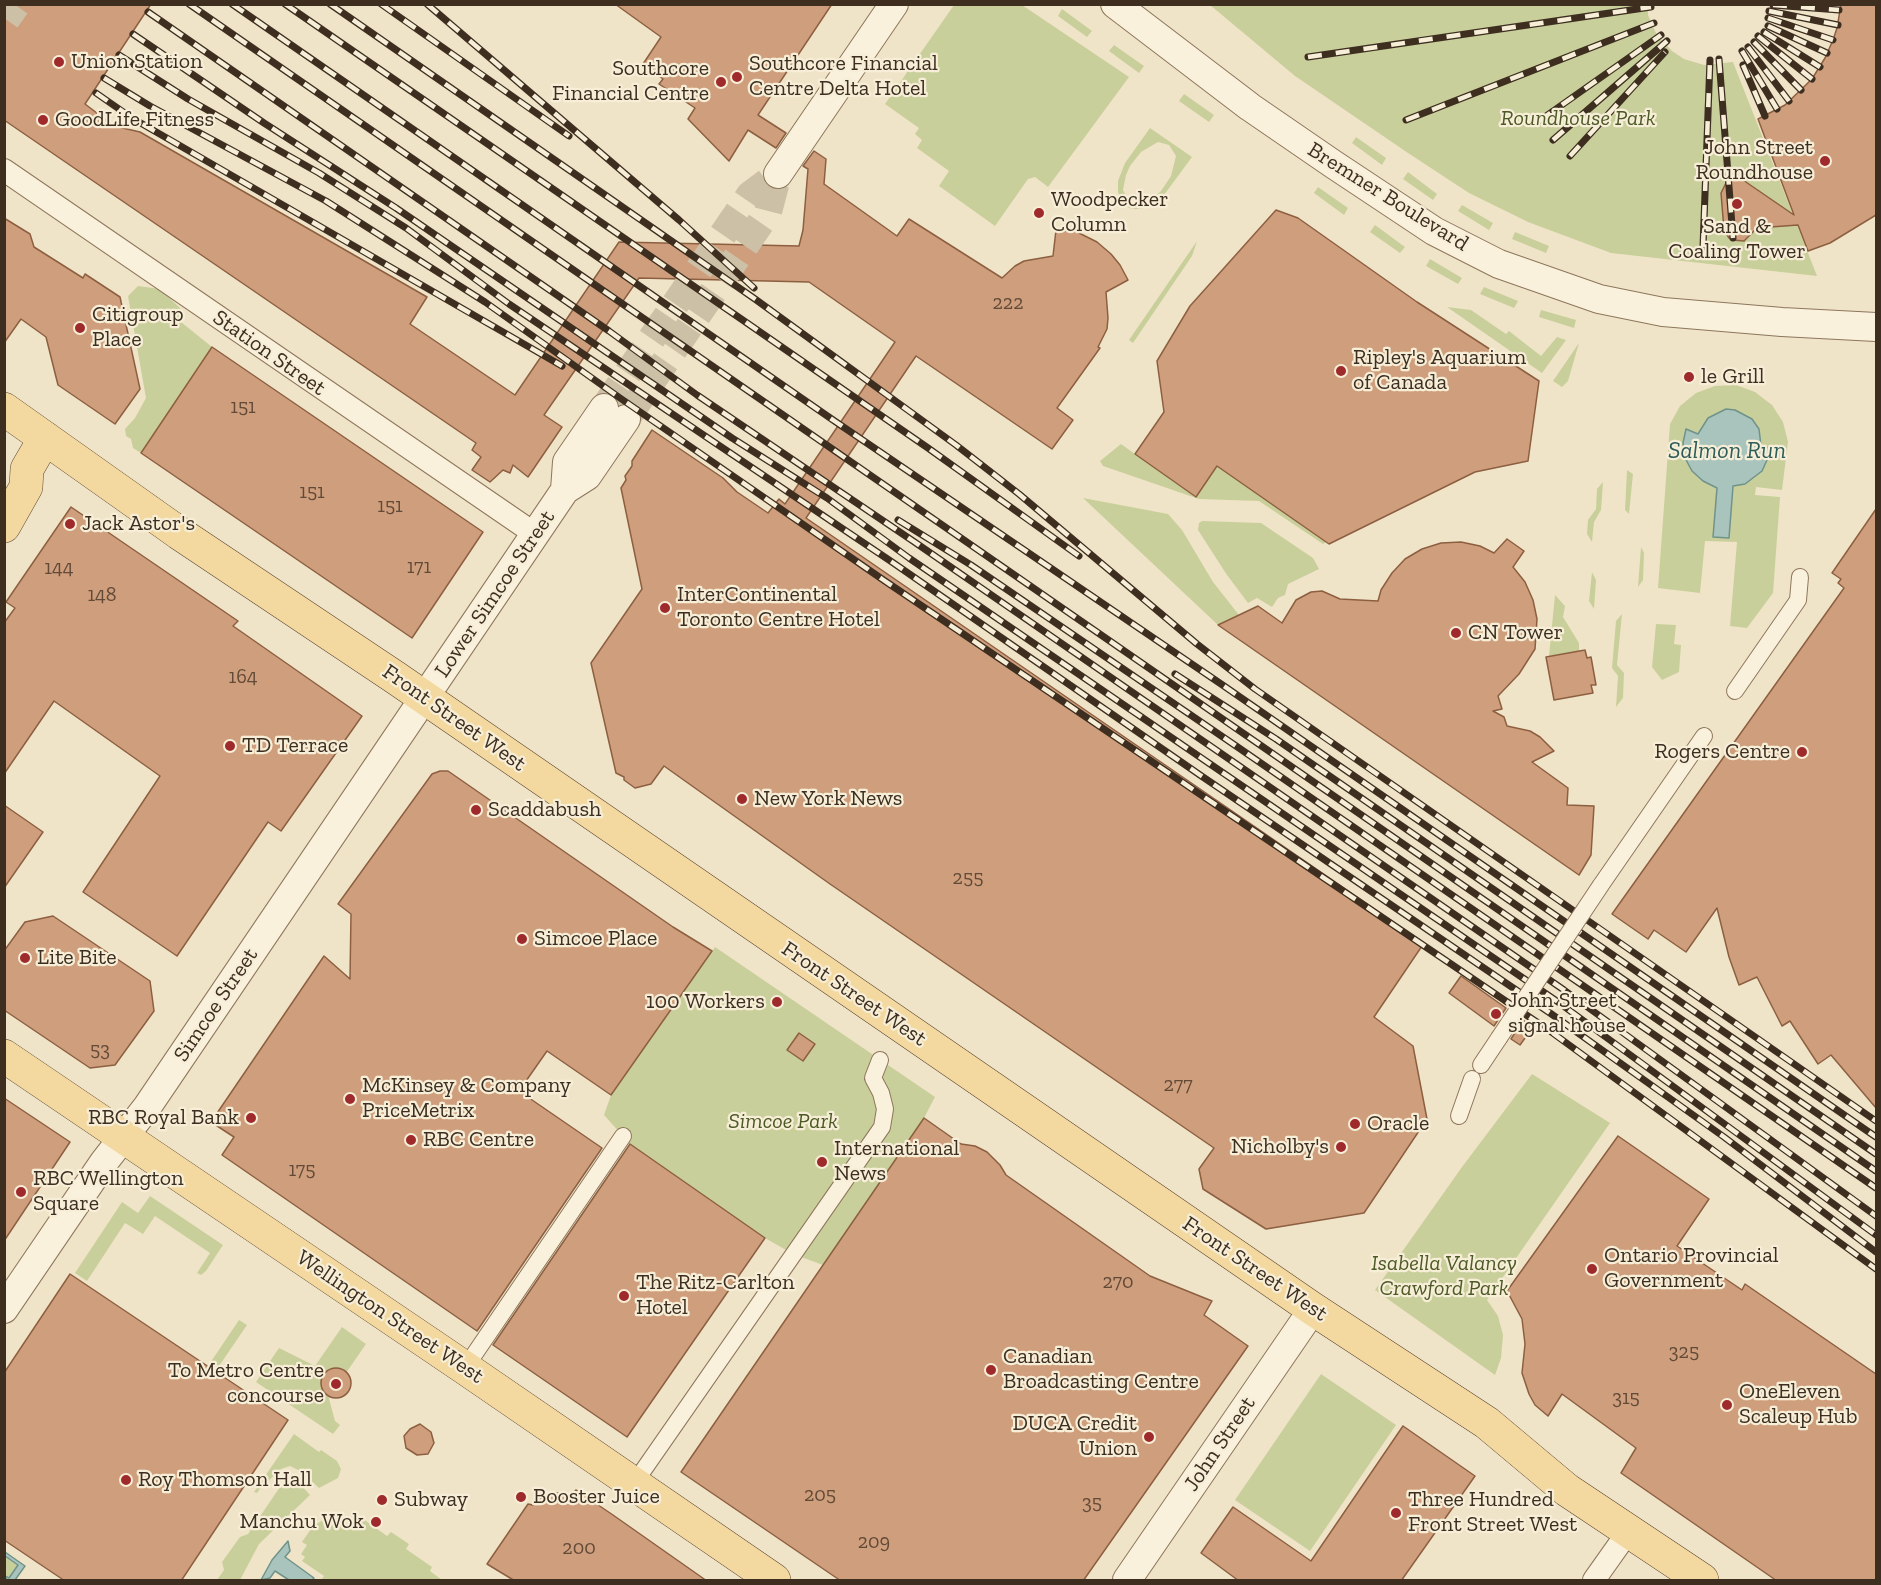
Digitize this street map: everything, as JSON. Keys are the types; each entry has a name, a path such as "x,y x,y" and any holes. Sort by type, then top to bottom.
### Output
{"main road":[{"name":"Front Street West","path":"4,409 179,533 424,697 1312,1309 1487,1423 1567,1490 1702,1581"},
{"path":"4,526 26,487 16,474 45,438"},
{"name":"Wellington Street West","path":"4,1056 465,1368 774,1581"}],"street":[{"path":"778,174 894,4"},
{"name":"Bremner Boulevard","path":"1115,4 1250,107 1333,164 1434,231 1499,264 1599,299 1663,312 1876,327"},
{"name":"Station Street","path":"4,170 535,534"},
{"name":"Lower Simcoe Street","path":"424,697 565,490 567,462 615,413"},
{"path":"1735,691 1797,600 1800,577"},
{"name":"Simcoe Street","path":"4,1309 104,1162 154,1097 424,697"},
{"path":"1459,1116 1476,1072 1704,736"},
{"path":"633,1485 882,1127 885,1109 881,1093 873,1078 880,1060"},
{"path":"465,1368 623,1136"},
{"name":"John Street","path":"1127,1581 1312,1309"},
{"path":"1594,1581 1628,1532"}],"green space":[{"path":"954,5 1022,5 1129,77 1048,187 1035,177 1028,179 995,226 939,186 949,171 917,148 922,140 915,134 919,128 885,104"},
{"name":"Roundhouse Park","path":"1210,5 1648,5 1648,15 1656,33 1672,51 1684,59 1704,65 1733,62 1817,276 1611,253 1528,222 1469,193 1295,76"},
{"path":"1062,9 1092,31 1087,37 1058,16"},
{"path":"1114,45 1144,66 1139,73 1109,51"},
{"path":"1184,94 1214,115 1209,122 1179,101"},
{"path":"1150,128 1192,157 1161,199 1144,208 1136,209 1129,208 1121,200 1118,192 1118,181 1125,163","holes":["1158,142 1169,145 1176,156 1171,176 1153,198 1145,203 1132,203 1123,190 1130,166 1141,152"]},
{"path":"1356,137 1386,158 1382,165 1352,143"},
{"path":"1408,172 1437,194 1433,200 1403,179"},
{"path":"1318,187 1348,208 1344,215 1314,193"},
{"path":"1462,205 1493,223 1489,230 1458,211"},
{"path":"1375,225 1405,247 1400,253 1370,232"},
{"path":"1515,232 1549,246 1546,253 1512,239"},
{"path":"1197,241 1192,256 1133,343 1129,340"},
{"path":"1430,259 1462,278 1458,284 1426,266"},
{"path":"138,286 160,289 180,308 181,322 212,347 141,453 133,448 125,429 135,418 146,398 128,296"},
{"path":"1484,287 1518,301 1514,308 1480,294"},
{"path":"1447,307 1471,310 1506,334 1509,331 1541,356 1557,337 1566,340 1542,373"},
{"path":"1541,310 1576,320 1574,328 1539,317"},
{"path":"1579,343 1568,381 1562,387 1553,381"},
{"path":"1736,385 1755,392 1772,405 1783,422 1788,442 1782,490 1756,487 1755,495 1780,497 1773,593 1747,628 1730,626 1737,542 1705,541 1700,593 1658,588 1670,424 1680,406 1696,393 1715,386","holes":["1752,419 1759,429 1761,446 1733,485 1729,538 1713,537 1717,488 1703,481 1692,471 1685,458 1686,429 1698,434"]},
{"path":"1121,444 1195,497 1217,466 1326,542 1323,544 1259,501 1199,499 1103,466 1100,461"},
{"path":"1627,470 1633,474 1629,514 1625,510"},
{"path":"1603,482 1601,510 1594,522 1592,542 1587,534 1588,520 1596,509 1597,489"},
{"path":"1083,498 1168,514 1182,530 1213,582 1239,615 1218,625"},
{"path":"1202,521 1261,523 1313,558 1319,569 1288,584 1285,595 1278,598 1272,607 1257,598 1248,603 1198,530 1199,523"},
{"path":"1641,547 1644,553 1643,580 1638,587"},
{"path":"1592,572 1596,580 1594,609 1589,601"},
{"path":"1555,595 1565,606 1563,617 1579,643 1579,651 1549,656"},
{"path":"1622,614 1617,665 1624,673 1623,698 1616,707 1618,676 1612,668 1616,621"},
{"path":"1656,624 1676,625 1674,644 1681,645 1679,672 1662,680 1652,667"},
{"name":"Simcoe Park","path":"715,947 935,1097 924,1118 823,1265 793,1254 765,1238 630,1144 604,1115 611,1095"},
{"name":"Isabella Valancy Crawford Park","path":"1532,1074 1610,1123 1487,1300 1498,1316 1503,1335 1501,1358 1495,1375 1375,1290 1462,1167"},
{"path":"150,1196 223,1245 206,1271 201,1275 197,1273 210,1253 155,1216 143,1234 125,1223 87,1281 75,1273 122,1202 138,1213"},
{"path":"239,1320 247,1325 217,1369 210,1363"},
{"path":"342,1327 366,1344 346,1373 339,1368 328,1369 321,1380 335,1421 340,1425 333,1434 256,1382 279,1348 315,1366"},
{"path":"1321,1374 1396,1425 1310,1551 1235,1500"},
{"path":"294,1434 319,1452 321,1450 337,1461 341,1469 338,1478 319,1488 302,1472 290,1466 281,1469 264,1483 257,1493 254,1492"},
{"path":"292,1480 300,1484 310,1495 259,1544 240,1580 217,1580 224,1570 222,1562 240,1537 248,1534 280,1487"},
{"path":"330,1516 349,1529 359,1516 387,1536 391,1532 409,1544 406,1549 432,1567 430,1571 442,1580 321,1580 324,1576 302,1561 305,1557 301,1554 307,1545 302,1542 313,1526"},
{"path":"4,1556 18,1565 9,1578 5,1576"}],"water":[{"name":"Salmon Run","path":"1726,409 1735,410 1752,419 1759,429 1761,446 1770,448 1762,471 1745,484 1733,486 1729,538 1713,537 1717,488 1703,481 1692,471 1685,458 1683,443 1686,429 1698,434 1708,418"},
{"path":"288,1541 290,1551 285,1557 314,1578 312,1580 289,1580 275,1571 270,1578 261,1580 272,1560"},
{"path":"5,1552 25,1566 15,1580 5,1578 5,1576 9,1578 18,1565 5,1556"}],"building":[{"path":"4,4 151,4 85,104 114,126 140,132 427,297 410,324 515,395 619,242 799,246 803,230 808,169 803,166 814,151 826,159 824,184 897,236 909,219 1002,278 1024,261 1053,256 1056,230 1077,232 1097,242 1111,254 1128,280 1106,292 1107,329 1098,347 1100,348 1057,408 1073,420 1052,449 916,356 806,518 1424,943 1374,1017 1413,1046 1427,1119 1364,1213 1266,1229 1203,1189 1199,1169 1214,1148 830,884 664,766 651,784 635,788 624,780 624,777 616,773 591,663 642,589 621,488 632,466 632,461 652,430 723,478 737,492 768,513 779,499 785,504 895,342 809,282 639,278 544,415 562,427 528,477 513,465 510,473 503,470 490,482 472,470 481,457 472,450 476,443 4,120"},
{"name":"Southcore Financial Centre","path":"615,4 832,4 758,115 786,133 776,148 748,130 729,161 688,119 695,108 659,84 663,79 643,64 661,37"},
{"name":"John Street Roundhouse","path":"1841,4 1876,4 1876,215 1830,243 1808,251 1798,225 1757,228 1744,241 1732,240 1724,230 1721,193 1726,183 1731,180 1743,180 1794,215 1758,119 1785,105 1812,79 1833,40"},
{"name":"Ripley's Aquarium of Canada","path":"1276,210 1298,218 1417,302 1539,381 1528,461 1475,472 1329,544 1217,466 1196,497 1135,454 1164,412 1157,361 1190,306"},
{"name":"Citigroup Place","path":"4,218 30,234 34,247 83,278 85,274 120,297 140,389 115,424 58,385 46,337 21,319 4,343"},
{"path":"212,347 483,532 412,638 141,453"},
{"name":"TD Terrace","path":"71,507 238,621 233,626 362,716 281,831 268,822 177,956 83,892 160,776 54,701 4,774 4,623 15,608 6,602"},
{"name":"Rogers Centre","path":"1876,509 1876,1108 1831,1055 1818,1064 1790,1021 1782,1026 1757,977 1739,985 1729,957 1717,908 1686,952 1654,930 1648,939 1612,914 1844,588 1838,583 1841,579 1832,573"},
{"path":"1507,539 1524,551 1513,567 1525,582 1533,600 1537,619 1535,649 1519,674 1498,696 1502,709 1493,711 1504,717 1507,726 1530,731 1554,751 1532,762 1568,788 1567,805 1594,806 1591,855 1579,875 1218,625 1258,606 1282,623 1296,600 1311,592 1322,591 1340,599 1378,601 1381,590 1392,573 1405,559 1422,549 1441,543 1461,542 1480,546 1494,553"},
{"path":"1585,650 1587,658 1591,657 1596,685 1591,685 1593,693 1554,700 1546,657"},
{"path":"448,771 673,927 712,951 611,1095 547,1051 519,1091 602,1148 477,1331 222,1155 234,1137 211,1122 324,956 350,979 351,914 338,904 432,774"},
{"path":"4,805 43,832 4,888"},
{"path":"53,916 150,981 154,1011 115,1065 90,1068 4,1010 4,951 25,922"},
{"path":"1461,976 1506,1008 1494,1026 1449,993"},
{"path":"1523,1020 1533,1027 1520,1045 1511,1039"},
{"path":"799,1033 815,1044 803,1061 787,1050"},
{"name":"RBC Wellington Square","path":"4,1098 70,1142 4,1241"},
{"name":"Canadian Broadcasting Centre","path":"924,1118 961,1144 975,1146 987,1152 1006,1175 1150,1276 1212,1301 1204,1315 1248,1346 1083,1581 841,1581 681,1472"},
{"name":"OneEleven Scaleup Hub","path":"1618,1136 1709,1199 1677,1246 1742,1290 1745,1284 1876,1374 1876,1581 1777,1581 1621,1473 1636,1448 1562,1394 1548,1416 1535,1405 1522,1373 1525,1344 1522,1319 1507,1291"},
{"name":"The Ritz-Carlton Hotel","path":"630,1144 765,1238 627,1437 493,1345"},
{"name":"Roy Thomson Hall","path":"70,1274 288,1420 181,1581 65,1581 4,1540 4,1373"},
{"name":"To Metro Centre concourse","path":"336,1368 347,1372 351,1383 347,1394 336,1398 325,1394 321,1383 325,1372"},
{"path":"420,1424 431,1432 434,1443 428,1454 417,1455 406,1448 404,1436 410,1429"},
{"name":"Three Hundred Front Street West","path":"1403,1426 1475,1476 1401,1581 1239,1581 1201,1553 1233,1507 1311,1561"},
{"path":"576,1490 707,1581 515,1581 487,1564 528,1504 533,1505 546,1494 558,1493 569,1497"}],"tunnel":[{"path":"4,18 14,4"},
{"path":"604,408 750,195 778,174"},
{"path":"626,419 768,212 778,174"}],"railway":[{"path":"189,4 1876,1171"},
{"path":"232,4 1876,1137"},
{"path":"285,4 928,448 1079,556"},
{"path":"330,4 755,299 956,445 1019,494 1197,644 1255,689 1876,1121"},
{"path":"381,4 569,136"},
{"path":"427,4 679,220 754,288"},
{"path":"1773,5 1839,10"},
{"path":"1308,57 1651,7"},
{"path":"1769,11 1838,25"},
{"path":"148,12 609,331 697,395 913,541 1564,990 1876,1216"},
{"path":"1768,18 1833,40"},
{"path":"1406,120 1654,23"},
{"path":"1768,26 1827,53"},
{"path":"1764,32 1820,67"},
{"path":"133,34 264,123 396,208 732,438 827,498 909,558 1558,1002 1876,1235"},
{"path":"1539,121 1661,35"},
{"path":"1758,36 1812,79"},
{"path":"1553,140 1667,41"},
{"path":"1754,42 1801,90"},
{"path":"1748,47 1789,101"},
{"path":"1742,51 1777,109"},
{"path":"1570,156 1665,52"},
{"path":"119,55 188,99 319,173 406,228 509,304 892,562 1550,1013 1724,1137 1876,1252"},
{"path":"1719,59 1733,238"},
{"path":"1703,247 1710,60"},
{"path":"1743,65 1765,116"},
{"path":"104,78 150,106 326,201 485,302 882,579 1550,1031 1876,1269"},
{"path":"96,93 132,118 562,366"},
{"path":"898,520 971,565 1239,748 1876,1188"},
{"path":"1175,674 1276,739 1876,1154"}],"place":[{"name":"Union Station","path":"59,62"},
{"name":"Southcore Financial Centre Delta Hotel","path":"737,77"},
{"name":"Southcore Financial Centre","path":"721,82"},
{"name":"GoodLife Fitness","path":"43,120"},
{"name":"John Street Roundhouse","path":"1825,161"},
{"name":"Sand & Coaling Tower","path":"1737,204"},
{"name":"Woodpecker Column","path":"1039,213"},
{"name":"Citigroup Place","path":"80,328"},
{"name":"Ripley's Aquarium of Canada","path":"1341,371"},
{"name":"le Grill","path":"1689,377"},
{"name":"Jack Astor's","path":"70,524"},
{"name":"InterContinental Toronto Centre Hotel","path":"665,608"},
{"name":"CN Tower","path":"1456,633"},
{"name":"TD Terrace","path":"230,746"},
{"name":"Rogers Centre","path":"1802,752"},
{"name":"New York News","path":"742,799"},
{"name":"Scaddabush","path":"476,810"},
{"name":"Simcoe Place","path":"522,939"},
{"name":"Lite Bite","path":"25,958"},
{"name":"100 Workers","path":"777,1002"},
{"name":"John Street signal house","path":"1496,1014"},
{"name":"McKinsey & Company PriceMetrix","path":"350,1099"},
{"name":"RBC Royal Bank","path":"251,1118"},
{"name":"Oracle","path":"1355,1124"},
{"name":"RBC Centre","path":"411,1140"},
{"name":"Nicholby's","path":"1341,1147"},
{"name":"International News","path":"822,1162"},
{"name":"RBC Wellington Square","path":"21,1192"},
{"name":"Ontario Provincial Government","path":"1592,1269"},
{"name":"The Ritz-Carlton Hotel","path":"624,1296"},
{"name":"Canadian Broadcasting Centre","path":"991,1370"},
{"name":"To Metro Centre concourse","path":"336,1384"},
{"name":"OneEleven Scaleup Hub","path":"1727,1405"},
{"name":"DUCA Credit Union","path":"1149,1437"},
{"name":"Roy Thomson Hall","path":"126,1480"},
{"name":"Booster Juice","path":"521,1497"},
{"name":"Subway","path":"382,1500"},
{"name":"Three Hundred Front Street West","path":"1396,1513"},
{"name":"Manchu Wok","path":"376,1522"}]}
